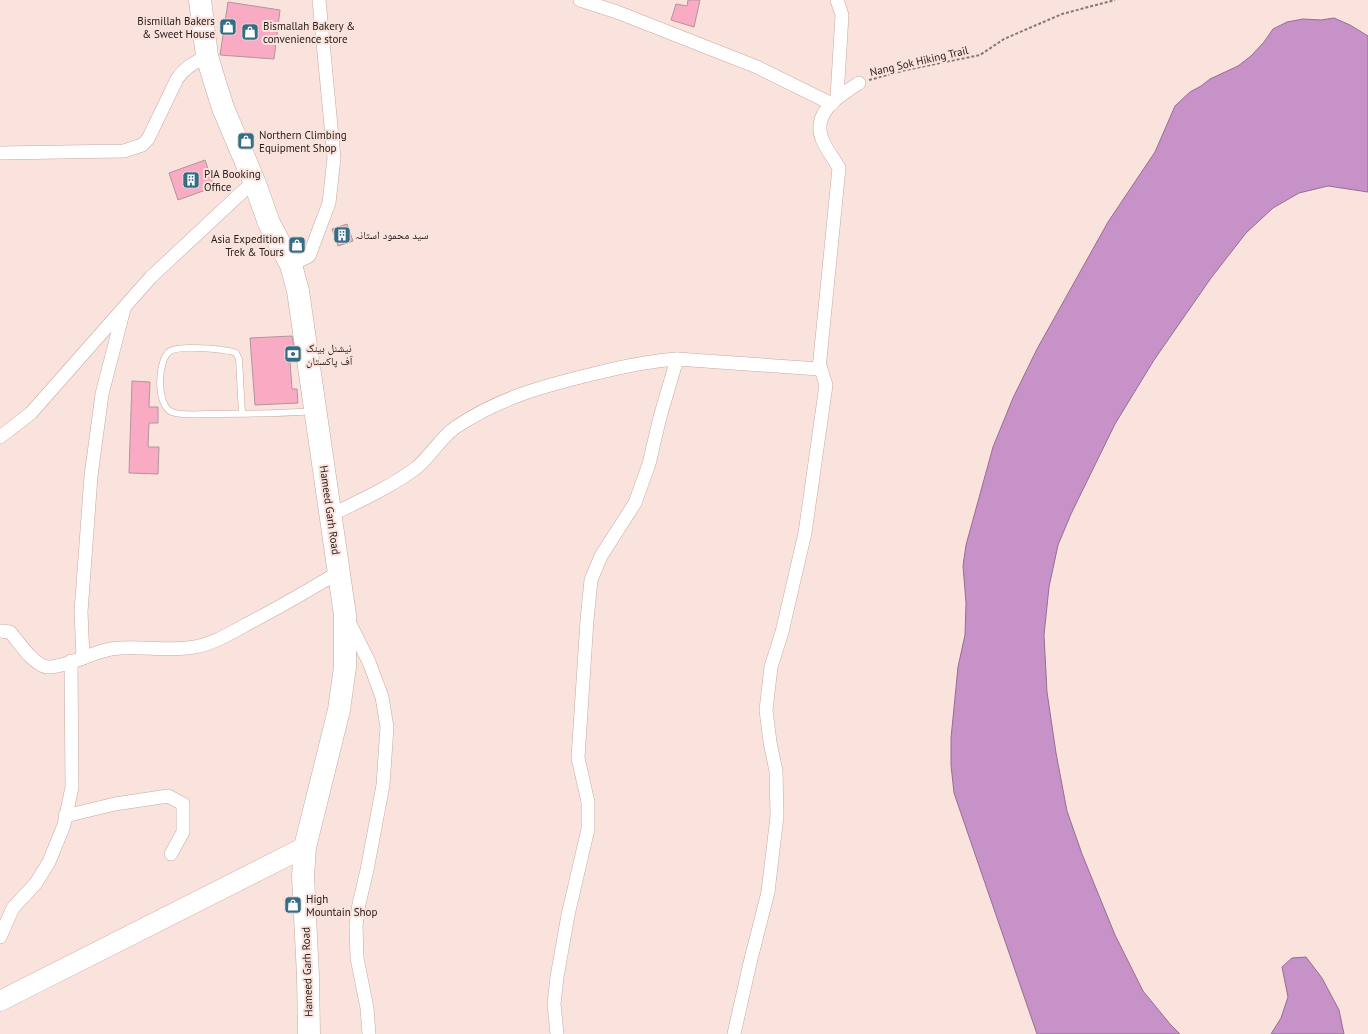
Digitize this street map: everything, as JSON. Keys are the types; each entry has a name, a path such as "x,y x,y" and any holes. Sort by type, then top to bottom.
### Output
{"highway":[{"name":"Hameed Garh Road","path":"200,0 207,56 212,73 224,108 254,181 269,223 291,265 298,291 345,615 345,667 340,710 305,846 303,876 308,976 309,1034"}],"main road":[{"path":"0,1001 305,846"}],"street":[{"path":"291,265 309,256 329,204 334,158 319,0"},
{"path":"580,0 616,12 757,67 835,100"},
{"path":"835,100 842,14 837,0"},
{"path":"0,153 124,151 142,145 148,138 182,71 207,56"},
{"path":"734,1034 768,892 777,816 776,771 770,742 766,710 771,668 782,632 805,533 826,385 820,366 839,168 822,140 819,128 822,114 835,100 859,84"},
{"path":"0,437 31,413 151,277 254,181"},
{"path":"0,937 13,908 36,883 49,862 64,825 72,787 77,660 91,476 102,394 124,307"},
{"path":"331,515 416,468 454,427 490,407 520,394 544,386 634,364 659,360 676,359 820,369 820,366"},
{"path":"557,1034 554,1004 557,977 568,915 588,829 588,802 578,758 591,580 601,556 635,502 649,464 676,359"},
{"path":"0,631 10,632 34,660 46,667 77,660 111,649 140,647 187,648 208,644 277,609 339,572"},
{"path":"345,615 369,662 382,697 387,727 383,785 356,926 357,958 367,1008 369,1034"},
{"path":"66,816 115,804 168,796 183,804 183,832 171,854"}],"lane":[{"path":"242,414 239,359 236,353 230,351 186,349 169,352 165,357 161,370 161,396 165,407 171,412 242,414 316,411"}],"path":[{"name":"Nang Sok Hiking Trail","path":"859,84 906,70 980,55 1004,39 1062,14 1115,0"}],"shaded area":[{"path":"1334,18 1350,25 1368,36 1368,192 1328,186 1299,193 1273,208 1246,233 1211,278 1154,360 1115,424 1071,514 1058,545 1049,587 1044,635 1047,692 1056,753 1067,811 1082,854 1115,935 1143,991 1180,1034 1037,1034 954,793 951,765 951,738 958,667 965,635 966,603 963,566 966,545 993,447 1013,398 1037,349 1108,222 1155,152 1175,106 1190,92 1210,79 1238,66 1251,56 1264,42 1273,29 1287,22 1303,19 1321,20"},
{"path":"1306,957 1322,978 1339,1010 1344,1034 1271,1034 1281,1018 1288,997 1282,967 1292,958"}],"building":[{"path":"688,0 700,0 694,27 671,20 676,4 687,6"},
{"name":"Bismallah Bakery & convenience store","path":"228,2 280,10 274,59 220,55"},
{"name":"PIA Booking Office","path":"205,160 214,187 178,200 169,173"},
{"name":"سید محمود استانہ","path":"347,224 353,241 338,246 332,229"},
{"path":"292,336 294,348 289,348 292,389 297,389 298,403 255,405 250,338"},
{"path":"132,381 150,382 149,407 158,407 158,423 149,423 148,447 159,447 158,474 129,473"}],"place":[{"name":"Bismillah Bakers & Sweet House","path":"228,27"},
{"name":"Bismallah Bakery & convenience store","path":"250,32"},
{"name":"Northern Climbing Equipment Shop","path":"246,141"},
{"name":"PIA Booking Office","path":"191,180"},
{"name":"سید محمود استانہ","path":"342,235"},
{"name":"Asia Expedition Trek & Tours","path":"297,245"},
{"name":"نیشنل بینک آف پاکستان","path":"293,354"},
{"name":"High Mountain Shop","path":"293,905"}]}
